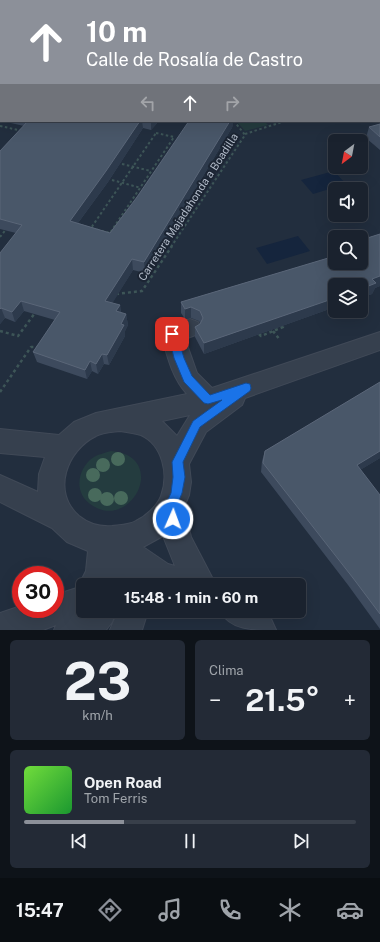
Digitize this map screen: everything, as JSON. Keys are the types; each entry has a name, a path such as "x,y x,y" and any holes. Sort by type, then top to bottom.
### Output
{"street":[{"path":"190,328 172,334 179,358 188,379 208,400"},
{"path":"120,420 139,423 156,431 169,445 177,462 179,477 176,493 170,508 162,519 151,528 138,535 124,539 96,540 82,535 71,528 55,507 52,495 52,470 64,447 83,430 108,421 120,420 208,400 380,341"},
{"path":"177,462 197,424 246,388"},
{"path":"0,441 64,447"},
{"path":"0,488 62,518"},
{"path":"170,508 178,541 196,578"},
{"path":"107,540 142,570 162,578"},
{"path":"99,578 107,540"},
{"path":"130,578 142,570"},
{"path":"0,629 76,603"},
{"path":"70,630 96,618"},
{"path":"126,630 130,618"},
{"path":"244,618 260,630"}],"path":[{"name":"Carretera Majadahonda a Boadilla","path":"109,292 116,294 142,291 159,268 245,134 235,122"},
{"path":"245,134 282,122"},
{"path":"0,126 24,131 20,136"},
{"path":"156,133 174,137 110,233 91,228 133,167 156,133"},
{"path":"122,164 151,171"},
{"path":"112,180 141,188"},
{"path":"0,237 10,226"},
{"path":"0,331 18,336 39,307"},
{"path":"260,334 261,336 283,327 282,326"},
{"path":"273,331 280,340"},
{"path":"0,392 31,347 44,347"}],"green space":[{"path":"237,122 265,122 268,125 245,131"},
{"path":"111,451 129,456 138,466 141,478 138,491 130,502 119,509 105,511 90,504 85,499 81,493 80,480 81,473 89,461 96,456"}],"water":[{"path":"328,173 328,174 337,174 344,182 328,182 328,189 313,194 301,180"},
{"path":"298,236 310,251 267,264 256,248"}],"building":[{"path":"27,122 139,122 70,221 110,233 137,197 188,122 229,122 144,262 132,259 105,301 120,305 116,311 126,314 121,324 124,325 107,355 102,354 96,364 90,361 85,370 33,352 60,312 21,301 12,312 1,308 0,309 0,253 22,225 0,219 0,151"},
{"path":"380,124 380,137 369,127"},
{"path":"380,234 380,276 372,279 376,283 368,286 368,278 328,278 328,300 204,343 195,327 200,324 203,318 200,311 191,307 185,309 181,302 328,258 328,270 368,270 368,238"},
{"path":"380,382 380,451 357,465 380,495 380,614 263,463 265,451"}],"route":[{"path":"172,334 179,358 188,379 208,400 246,388 197,424 177,462 179,477 176,493 170,508 173,519"}]}
